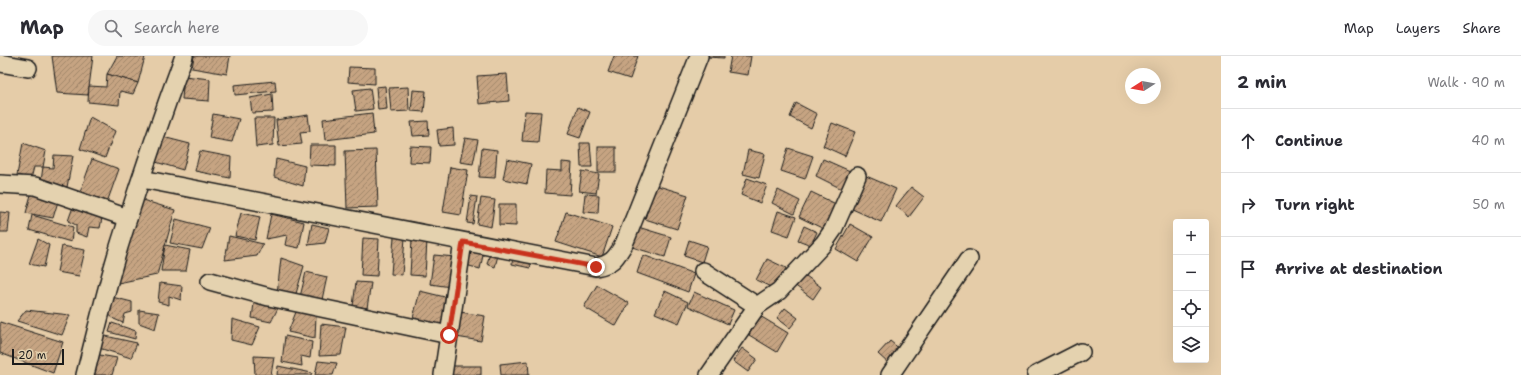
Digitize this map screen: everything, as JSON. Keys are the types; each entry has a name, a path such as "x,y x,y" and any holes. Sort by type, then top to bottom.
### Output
{"street":[{"path":"85,375 128,218 142,179 155,135 184,56"},
{"path":"142,179 596,267 606,265 614,259 624,244 699,56"},
{"path":"0,63 28,68"},
{"path":"709,375 757,306 779,291 824,243 833,230 857,176"},
{"path":"0,184 35,186 128,218"},
{"path":"443,375 463,242"},
{"path":"890,375 969,259"},
{"path":"703,271 757,306"},
{"path":"210,281 269,297 449,335"},
{"path":"1036,375 1081,352"}],"building":[{"path":"52,56 93,56 88,95 57,93"},
{"path":"117,56 145,57 138,83 107,74"},
{"path":"194,56 230,56 227,74 192,68"},
{"path":"614,56 638,56 630,79 608,72"},
{"path":"724,56 724,58 707,57"},
{"path":"731,56 751,56 748,75 728,72"},
{"path":"349,67 375,68 375,84 348,82"},
{"path":"107,74 138,83 133,94 120,91 119,105 88,102 89,86 106,87"},
{"path":"507,74 509,101 479,104 477,76"},
{"path":"184,76 210,79 209,101 182,99"},
{"path":"275,81 276,91 235,95 234,85"},
{"path":"385,86 387,109 378,110 376,87"},
{"path":"408,87 409,111 391,112 389,88"},
{"path":"370,88 373,109 356,111 353,90"},
{"path":"413,90 426,91 424,112 411,111"},
{"path":"272,94 273,112 252,113 250,98"},
{"path":"796,103 817,114 811,128 790,117"},
{"path":"578,107 590,112 580,138 568,134"},
{"path":"525,111 541,112 538,142 522,141"},
{"path":"372,113 374,134 325,140 323,119"},
{"path":"213,114 239,119 232,142 209,138"},
{"path":"308,115 310,131 300,132 302,144 279,146 276,120"},
{"path":"90,117 115,131 105,158 80,149"},
{"path":"254,118 274,118 273,145 256,147"},
{"path":"428,121 429,135 413,136 411,122"},
{"path":"832,123 855,132 845,156 823,146"},
{"path":"453,128 454,145 439,146 437,130"},
{"path":"155,135 190,144 183,170 149,160"},
{"path":"465,138 478,140 473,164 460,162"},
{"path":"23,143 46,151 43,167 34,167 31,179 17,175"},
{"path":"580,143 590,143 592,167 581,167"},
{"path":"310,145 336,145 336,166 309,165"},
{"path":"410,146 431,147 430,163 409,162"},
{"path":"598,147 616,147 616,172 598,172"},
{"path":"482,148 497,150 495,178 479,177"},
{"path":"788,148 813,156 805,179 781,171"},
{"path":"376,150 378,207 347,208 345,151"},
{"path":"748,150 765,154 759,178 743,174"},
{"path":"200,151 231,157 230,178 195,171"},
{"path":"54,155 73,156 67,187 41,181 43,167 53,168"},
{"path":"92,159 119,169 105,208 78,198"},
{"path":"276,159 305,166 303,186 274,177"},
{"path":"507,159 531,164 527,184 503,179"},
{"path":"823,159 850,171 842,189 816,176"},
{"path":"562,162 572,163 570,195 545,193 546,170 562,171"},
{"path":"450,167 468,170 461,215 443,212"},
{"path":"582,171 599,174 596,193 579,191"},
{"path":"864,175 896,189 881,222 850,208"},
{"path":"747,178 767,185 760,203 741,195"},
{"path":"655,185 688,195 677,229 645,219"},
{"path":"911,187 924,197 909,217 896,206"},
{"path":"778,190 800,201 794,214 772,203"},
{"path":"32,191 59,198 53,218 26,213"},
{"path":"811,192 838,205 826,230 799,217"},
{"path":"585,194 599,195 598,213 583,212"},
{"path":"471,196 477,197 473,224 467,223"},
{"path":"481,198 495,200 491,227 477,224"},
{"path":"139,199 175,210 157,275 113,284"},
{"path":"74,204 103,213 100,228 89,227 87,237 76,233 76,225 68,221"},
{"path":"499,204 516,204 516,226 499,225"},
{"path":"778,211 796,217 789,236 772,230"},
{"path":"0,212 10,213 8,232 0,232"},
{"path":"566,212 612,227 602,257 556,242"},
{"path":"241,213 260,217 255,240 235,236"},
{"path":"271,214 304,222 299,248 285,245 287,235 266,239"},
{"path":"32,215 73,227 71,242 29,230"},
{"path":"176,219 210,228 202,249 170,243"},
{"path":"312,224 329,228 325,243 308,245"},
{"path":"850,224 873,237 858,262 836,249"},
{"path":"804,226 817,232 811,245 798,240"},
{"path":"638,227 671,237 665,257 632,247"},
{"path":"229,236 263,244 257,256 225,260"},
{"path":"394,237 405,238 402,275 391,274"},
{"path":"363,238 379,239 377,276 361,275"},
{"path":"38,239 49,245 44,267 29,264"},
{"path":"412,239 427,240 425,276 410,275"},
{"path":"689,240 707,246 702,262 684,256"},
{"path":"165,245 190,250 186,271 161,271"},
{"path":"62,246 85,250 79,276 57,272"},
{"path":"470,248 484,251 480,269 466,265"},
{"path":"491,249 499,251 495,267 487,264"},
{"path":"513,254 533,258 530,268 512,264"},
{"path":"434,255 455,257 451,287 430,284"},
{"path":"643,255 694,274 688,292 637,273"},
{"path":"281,258 304,266 295,297 277,294"},
{"path":"767,259 786,268 775,289 756,280"},
{"path":"306,272 327,277 321,304 300,297"},
{"path":"802,273 821,287 813,299 793,284"},
{"path":"356,282 371,283 367,308 353,306"},
{"path":"160,283 182,286 181,300 169,296 169,305 158,302"},
{"path":"597,285 629,303 616,326 584,307"},
{"path":"420,291 449,298 441,329 412,322"},
{"path":"665,291 688,302 679,323 655,313"},
{"path":"694,292 734,310 728,324 688,306"},
{"path":"255,296 278,308 271,322 252,318"},
{"path":"112,297 132,302 132,312 125,314 123,323 114,319 106,312"},
{"path":"298,307 316,315 315,338 288,332"},
{"path":"785,308 798,318 790,328 777,318"},
{"path":"26,310 70,315 62,335 17,321"},
{"path":"139,310 159,313 155,329 139,323"},
{"path":"460,312 485,316 481,341 456,337"},
{"path":"760,316 788,333 777,352 749,335"},
{"path":"232,319 260,327 252,345 231,340"},
{"path":"0,322 63,342 53,373 0,353"},
{"path":"112,323 136,331 135,339 109,332"},
{"path":"321,324 346,327 341,355 319,356"},
{"path":"101,335 137,343 131,358 99,348"},
{"path":"285,336 312,342 310,358 301,356 302,366 282,362"},
{"path":"890,341 901,350 889,364 878,354"},
{"path":"742,348 757,359 748,372 733,361"},
{"path":"94,354 117,358 112,375 91,375"},
{"path":"254,356 274,357 271,375 255,375"},
{"path":"318,361 337,363 333,375 315,375"},
{"path":"528,361 529,375 501,375 500,364"},
{"path":"278,366 312,373 311,375 277,375"},
{"path":"452,366 481,366 481,375 452,375"}],"route":[{"path":"449,335 463,242 596,267"}]}
